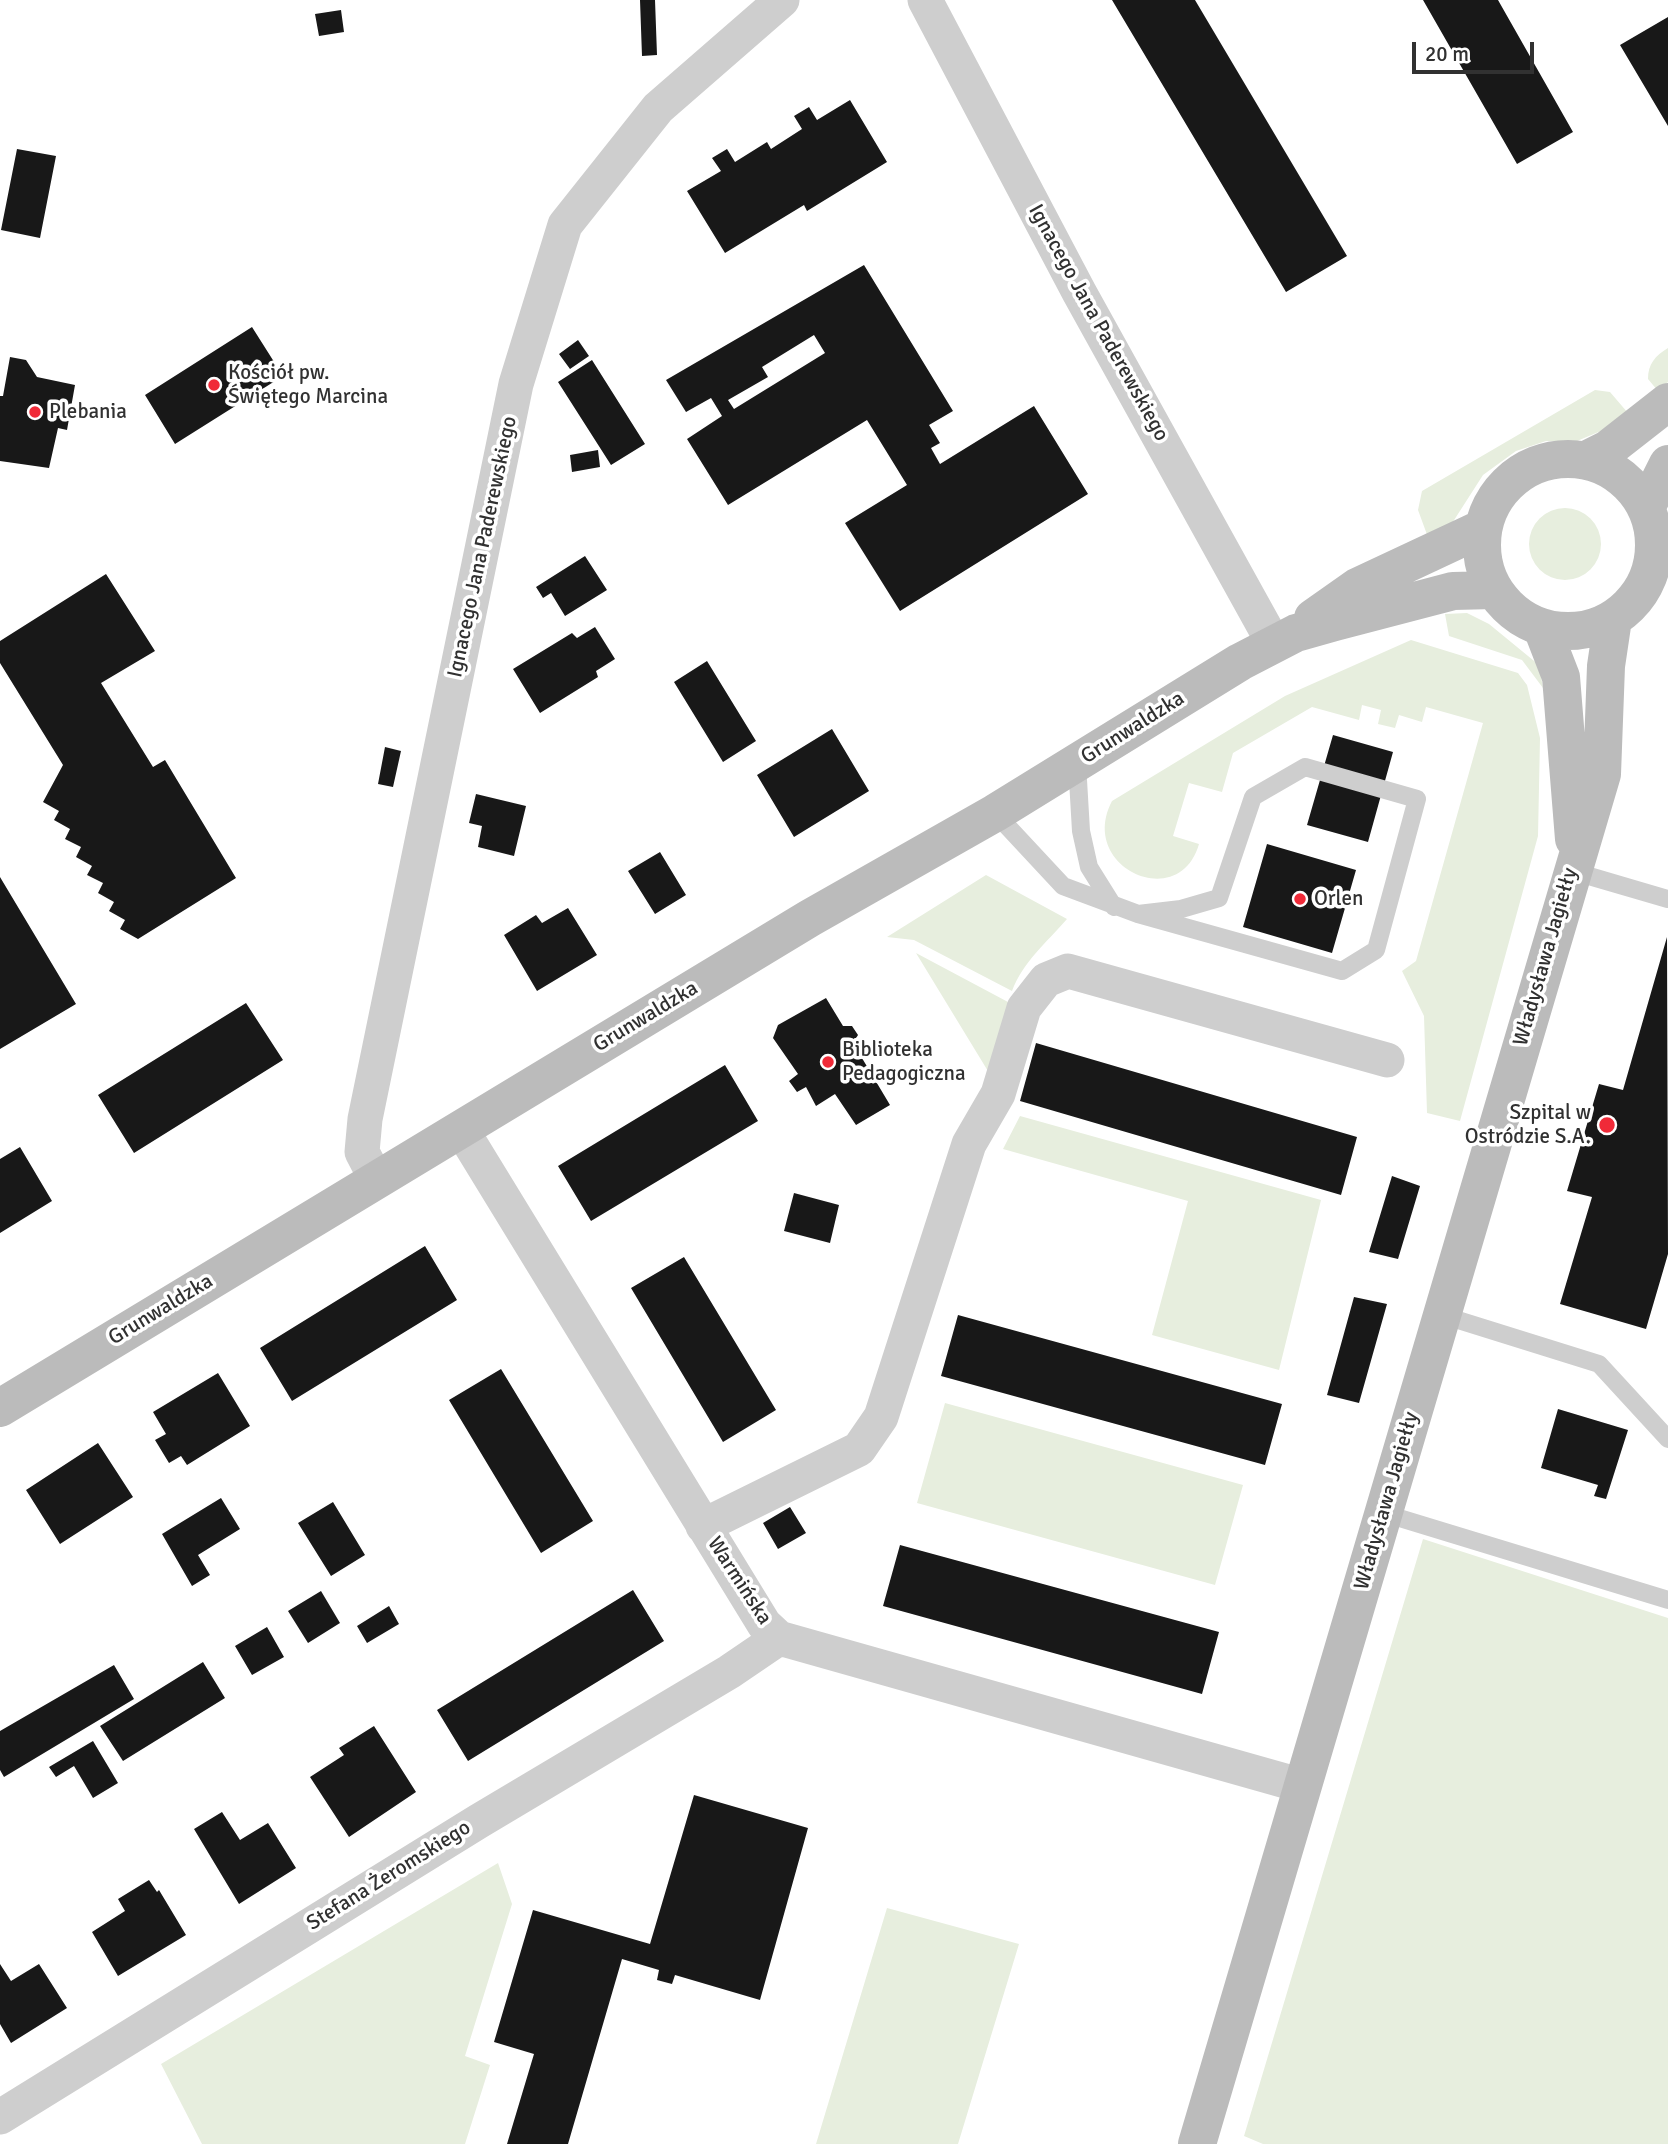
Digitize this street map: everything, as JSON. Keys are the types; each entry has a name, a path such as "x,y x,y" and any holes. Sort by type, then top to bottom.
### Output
{"main road":[{"path":"1586,460 1608,449 1668,402"},
{"path":"1558,459 1586,460 1610,470 1631,486 1646,508 1654,539 1651,571 1635,600 1614,619 1577,632 1542,628 1514,613 1494,590 1483,560 1483,528 1493,502 1510,481 1533,466 1558,459"},
{"path":"1646,508 1668,464"},
{"name":"Grunwaldzka","path":"0,1408 810,918 995,813 1285,639 1357,587 1483,528"},
{"name":"Grunwaldzka","path":"1285,639 1453,591 1494,590"},
{"name":"Władysława Jagiełły","path":"1197,2144 1602,774 1606,666 1614,619"},
{"name":"Władysława Jagiełły","path":"1542,628 1561,677 1574,864"}],"street":[{"name":"Ignacego Jana Paderewskiego","path":"376,1179 362,1152 365,1119 516,384 565,225 658,108 782,0"},
{"name":"Ignacego Jana Paderewskiego","path":"925,0 1079,292 1285,639"},
{"path":"704,1526 859,1449 881,1417 969,1144 998,1094 1024,1008 1046,980 1068,971 1387,1060"},
{"name":"Warmińska","path":"461,1129 764,1624 779,1638 1303,1786"},
{"name":"Stefana Żeromskiego","path":"0,2117 479,1821 729,1672 779,1638"}],"lane":[{"path":"1077,763 1081,831 1089,867 1114,907"},
{"path":"995,813 1063,886 1114,907 1138,914 1342,971 1376,950 1417,799 1306,767 1253,797 1219,898 1181,909 1138,914"},
{"path":"1574,864 1668,899"},
{"path":"1442,1315 1599,1364 1668,1439"},
{"path":"1383,1513 1668,1600"}],"green space":[{"path":"1668,348 1668,382 1658,391 1648,379 1649,369 1656,357"},
{"path":"1595,390 1610,392 1628,413 1608,428 1577,441 1546,441 1516,451 1483,475 1449,528 1429,540 1418,510 1422,491"},
{"path":"1565,508 1585,514 1595,524 1601,544 1595,564 1585,574 1565,580 1545,574 1535,564 1529,544 1535,524 1545,514"},
{"path":"1467,613 1489,624 1539,665 1543,688 1522,660 1449,636 1445,614"},
{"path":"1411,640 1518,673 1527,685 1540,738 1538,836 1460,1121 1427,1113 1424,1016 1402,971 1416,961 1483,723 1426,707 1422,722 1399,715 1395,728 1378,724 1381,710 1362,705 1359,720 1312,707 1233,753 1222,792 1189,783 1173,836 1199,844 1188,865 1172,876 1153,879 1135,874 1119,862 1108,845 1105,825 1112,801 1285,696"},
{"path":"986,875 1067,919 1029,962 1012,991 914,940 887,937"},
{"path":"916,953 1008,1002 994,1081"},
{"path":"1020,1116 1321,1200 1279,1370 1152,1335 1188,1201 1003,1149"},
{"path":"945,1403 1243,1485 1215,1585 917,1503"},
{"path":"1423,1539 1668,1618 1668,2144 1263,2144 1244,2136"},
{"path":"498,1863 512,1904 465,2056 490,2065 465,2144 202,2144 161,2064"},
{"path":"887,1908 1019,1944 958,2144 816,2144"}],"building":[{"path":"640,0 655,0 657,55 642,56"},
{"path":"1112,0 1195,0 1347,256 1286,292"},
{"path":"1423,0 1498,0 1573,132 1517,164"},
{"path":"341,10 344,32 319,36 315,14"},
{"path":"1668,17 1668,126 1620,45"},
{"path":"850,100 887,162 807,211 804,205 725,253 687,191 721,171 712,158 727,149 735,162 767,142 771,149 802,129 794,116 809,107 817,120"},
{"path":"17,149 56,156 40,238 1,230"},
{"path":"864,265 953,411 929,425 940,443 931,448 940,464 1034,406 1088,494 900,611 845,523 907,485 867,420 728,505 687,439 722,416 711,398 686,412 666,380","holes":["814,335 825,353 734,409 728,400 768,377 762,367"]},
{"name":"Kościół pw. Świętego Marcina","path":"252,327 283,376 175,444 145,395"},
{"path":"578,340 589,356 570,369 559,354"},
{"name":"Plebania","path":"10,357 26,360 37,377 75,385 67,430 58,428 49,468 0,461 0,396 3,396"},
{"path":"592,360 645,444 611,465 558,382"},
{"path":"598,450 600,467 572,472 570,455"},
{"path":"585,556 607,590 565,616 551,593 543,598 536,587"},
{"path":"106,574 155,651 101,683 153,767 165,760 236,878 138,939 120,929 125,920 109,911 114,902 98,893 103,883 87,875 92,866 76,857 81,847 65,839 70,829 54,820 59,811 43,802 63,765 0,663 0,641"},
{"path":"595,627 615,659 596,671 598,677 540,713 513,669 572,633 577,638"},
{"path":"707,661 756,741 723,762 674,682"},
{"path":"832,729 869,791 794,837 757,775"},
{"path":"1333,735 1393,752 1368,842 1307,825"},
{"path":"385,747 401,751 393,787 378,784"},
{"path":"476,794 526,806 514,856 478,847 482,826 469,823"},
{"name":"Orlen","path":"1267,844 1356,870 1332,953 1243,927"},
{"path":"660,852 686,895 655,914 628,871"},
{"path":"0,877 76,1004 0,1049"},
{"path":"568,908 597,955 537,991 504,935 536,915 542,923"},
{"name":"Szpital w Ostródzie S.A.","path":"1667,937 1668,1254 1646,1329 1560,1304 1592,1197 1567,1191 1599,1084 1623,1090"},
{"name":"Biblioteka Pedagogiczna","path":"826,998 843,1026 852,1026 858,1035 853,1043 890,1105 856,1125 835,1094 816,1106 806,1087 797,1092 789,1081 798,1074 773,1038 778,1025"},
{"path":"246,1003 283,1060 134,1153 98,1095"},
{"path":"1036,1043 1357,1137 1341,1195 1020,1101"},
{"path":"725,1065 758,1121 591,1221 558,1166"},
{"path":"20,1147 52,1201 0,1233 0,1159"},
{"path":"1392,1176 1420,1186 1398,1259 1369,1252"},
{"path":"794,1193 839,1205 830,1243 784,1231"},
{"path":"425,1246 457,1300 292,1401 260,1348"},
{"path":"684,1257 776,1410 723,1442 631,1288"},
{"path":"1354,1297 1387,1304 1359,1403 1327,1395"},
{"path":"958,1315 1282,1404 1265,1465 941,1376"},
{"path":"501,1369 593,1521 541,1553 449,1400"},
{"path":"218,1373 250,1426 187,1465 181,1456 169,1463 155,1440 166,1434 153,1412"},
{"path":"1558,1409 1628,1430 1606,1499 1594,1496 1598,1485 1541,1468"},
{"path":"98,1443 133,1497 60,1544 26,1490"},
{"path":"221,1498 240,1529 198,1555 210,1575 192,1586 162,1534"},
{"path":"333,1502 365,1555 331,1576 298,1523"},
{"path":"790,1507 806,1533 778,1549 763,1523"},
{"path":"900,1545 1219,1632 1202,1694 883,1606"},
{"path":"633,1590 664,1641 468,1761 437,1710"},
{"path":"321,1591 340,1623 308,1643 288,1611"},
{"path":"389,1606 399,1624 367,1643 357,1626"},
{"path":"267,1627 284,1657 252,1675 235,1646"},
{"path":"203,1662 225,1698 123,1761 100,1726"},
{"path":"114,1665 134,1699 4,1777 0,1770 0,1731"},
{"path":"374,1726 416,1792 349,1837 310,1777 344,1755 339,1748"},
{"path":"93,1741 118,1783 93,1798 74,1766 56,1777 49,1767"},
{"path":"694,1795 808,1828 760,2000 675,1975 672,1984 657,1980 659,1970 622,1959 568,2144 507,2144 534,2054 494,2042 533,1910 650,1944"},
{"path":"222,1812 240,1840 268,1823 296,1868 239,1904 194,1829"},
{"path":"149,1880 157,1892 159,1890 186,1935 118,1976 92,1932 125,1911 118,1899"},
{"path":"0,1964 11,1981 39,1964 67,2008 11,2043 0,2024"}],"place":[{"name":"Kościół pw. Świętego Marcina","path":"214,385"},
{"name":"Plebania","path":"35,412"},
{"name":"Orlen","path":"1300,899"},
{"name":"Biblioteka Pedagogiczna","path":"828,1062"},
{"name":"Szpital w Ostródzie S.A.","path":"1607,1125"}]}
